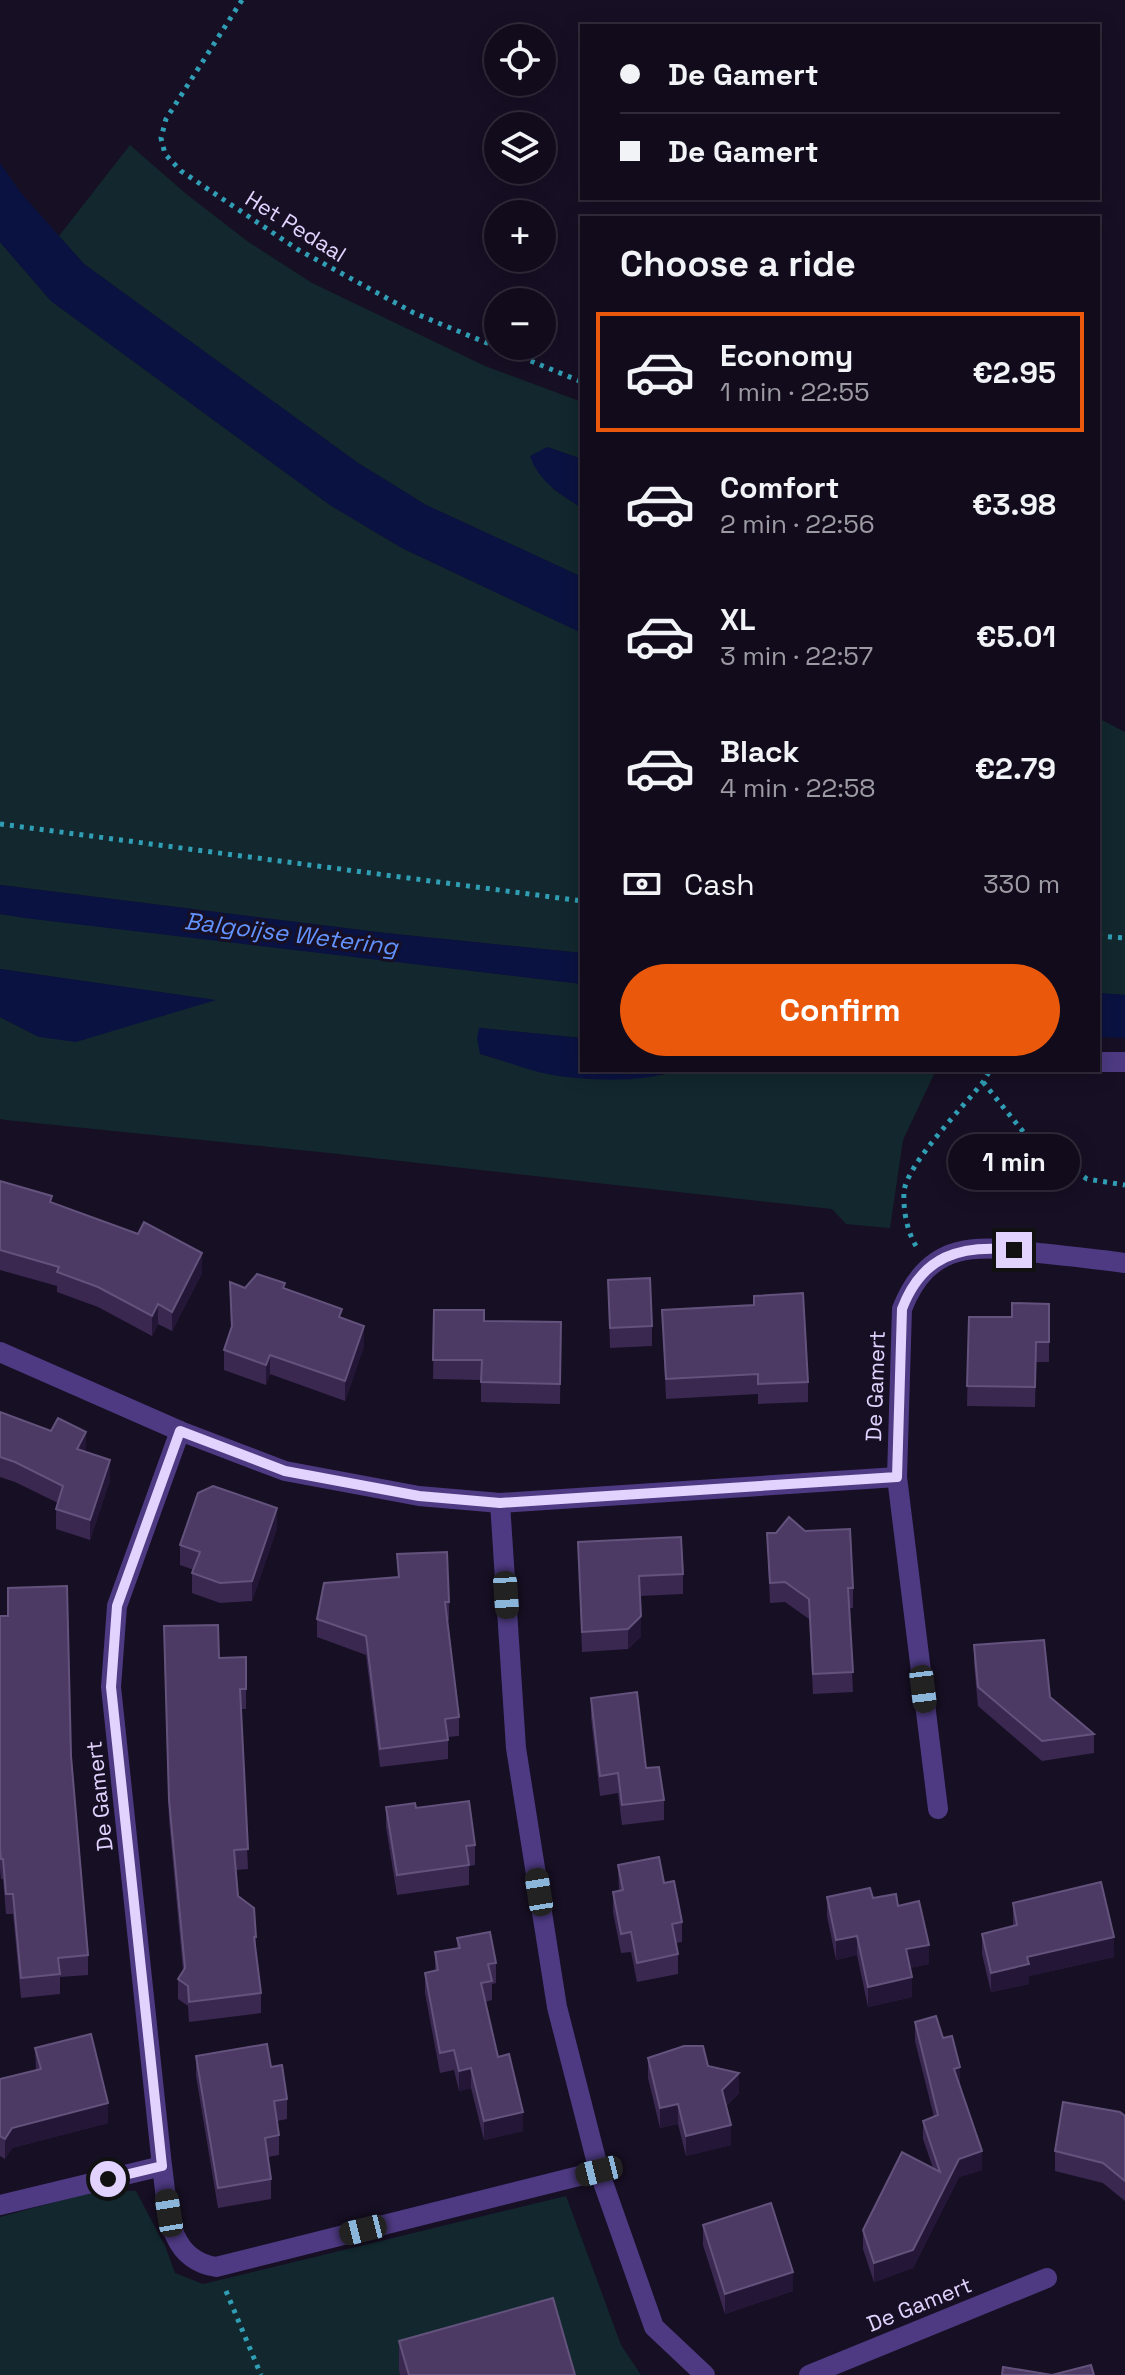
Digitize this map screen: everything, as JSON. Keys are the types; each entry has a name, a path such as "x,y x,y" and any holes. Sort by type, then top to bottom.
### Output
{"street":[{"path":"1100,1062 1125,1062"},
{"path":"928,1267 953,1252 987,1247 1125,1263"},
{"name":"De Gamert","path":"928,1267 909,1290 902,1309 897,1477 938,1809"},
{"path":"0,1352 180,1431 285,1471 419,1496 500,1503 897,1477"},
{"name":"De Gamert","path":"180,1431 117,1606 111,1687 162,2166 173,2237 186,2254 202,2265 216,2267"},
{"path":"500,1503 516,1748 557,2007 599,2171 654,2327 705,2375"},
{"path":"0,2205 162,2166"},
{"path":"216,2267 599,2171"},
{"name":"De Gamert","path":"809,2375 1047,2278"}],"path":[{"name":"Het Pedaal","path":"242,0 166,119 161,138 165,154 181,171 297,249 414,313 580,381"},
{"path":"0,824 580,901"},
{"path":"1100,936 1125,938"},
{"path":"928,1267 908,1233 904,1190 913,1167 989,1072"},
{"path":"983,1082 1029,1139 1087,1179 1125,1185"},
{"path":"216,2267 261,2375"}],"green space":[{"path":"130,145 247,241 312,283 485,366 580,401 580,458 547,447 553,489 580,507 580,576 426,505 358,463 84,264 59,236"},
{"path":"0,242 51,301 330,505 402,548 580,632 580,953 385,933 0,885"},
{"path":"1100,719 1125,732 1125,995 1100,993"},
{"path":"0,914 580,984 580,1038 480,1028 480,1054 553,1075 935,1072 903,1140 890,1228 846,1224 832,1209 0,1119 0,1017 39,1037 151,1018 214,1000 0,969"},
{"path":"96,2191 136,2191 165,2246 175,2273 203,2284 566,2196 621,2345 641,2375 0,2375 0,2217"}],"water":[{"path":"0,163 21,193 84,264 358,463 426,505 580,576 580,632 402,548 330,505 51,301 0,242"},
{"path":"547,447 580,458 580,507 551,486 530,456"},
{"name":"Balgoijse Wetering","path":"0,885 385,933 580,953 580,984 24,918 0,914"},
{"path":"0,969 216,1000 76,1042 39,1037 0,1017"},
{"path":"1100,993 1125,995 1125,1038 1100,1037"},
{"path":"479,1028 580,1038 580,1072 666,1072 614,1080 544,1073 480,1054 477,1039"}],"building":[{"path":"0,1181 52,1196 50,1202 138,1234 144,1222 202,1253 172,1312 158,1304 152,1316 98,1287 57,1272 59,1267 0,1250"},
{"path":"257,1274 285,1283 283,1288 342,1309 339,1317 364,1326 345,1381 270,1355 266,1365 224,1350 232,1326 230,1282 245,1288"},
{"path":"650,1278 652,1326 610,1328 608,1280"},
{"path":"803,1293 808,1382 758,1384 758,1374 666,1379 662,1310 754,1305 754,1296"},
{"path":"1012,1303 1049,1304 1049,1342 1036,1342 1035,1387 967,1386 969,1317 1012,1317"},
{"path":"434,1310 484,1310 484,1321 561,1322 560,1384 481,1382 482,1360 433,1360"},
{"path":"0,1412 51,1431 58,1418 86,1432 77,1449 110,1460 90,1520 56,1509 63,1486 0,1457"},
{"path":"213,1486 277,1508 252,1581 220,1583 192,1573 200,1552 180,1545 198,1493"},
{"path":"789,1517 805,1531 850,1529 853,1588 848,1588 853,1672 813,1674 809,1599 785,1582 770,1583 767,1533 776,1533"},
{"path":"681,1537 683,1574 639,1576 641,1616 628,1629 582,1632 578,1542"},
{"path":"447,1552 449,1602 445,1602 459,1717 445,1719 448,1740 380,1749 366,1636 317,1619 324,1583 399,1577 397,1554"},
{"path":"67,1586 71,1756 88,1955 58,1958 60,1974 21,1978 13,1894 6,1894 0,1848 0,1616 8,1616 8,1588"},
{"path":"218,1625 219,1658 246,1657 246,1689 240,1689 248,1849 234,1850 238,1896 254,1908 261,1993 189,2002 188,1986 178,1979 185,1968 169,1800 164,1626"},
{"path":"1044,1640 1050,1697 1094,1734 1042,1741 978,1687 974,1645"},
{"path":"637,1692 646,1768 659,1767 664,1800 622,1805 618,1773 600,1776 591,1698"},
{"path":"469,1801 475,1845 466,1846 469,1865 397,1875 386,1807 415,1803 416,1808"},
{"path":"659,1857 664,1883 674,1881 682,1922 672,1924 678,1954 637,1963 631,1932 621,1934 613,1892 623,1890 618,1865"},
{"path":"1101,1882 1114,1937 1027,1957 1029,1964 991,1973 982,1934 1017,1925 1013,1903"},
{"path":"870,1888 873,1898 896,1894 898,1906 919,1901 929,1945 906,1949 912,1977 868,1987 857,1936 836,1940 827,1897"},
{"path":"490,1932 496,1963 488,1964 492,1981 481,1983 498,2057 509,2054 523,2112 484,2121 471,2068 459,2071 454,2050 440,2053 425,1973 438,1970 435,1952 460,1948 457,1938"},
{"path":"936,2016 943,2038 952,2036 960,2067 954,2069 982,2151 959,2159 913,2250 874,2263 863,2230 902,2152 940,2172 923,2121 938,2115 915,2022"},
{"path":"91,2034 108,2103 12,2128 5,2139 0,2136 0,2079 41,2069 35,2048"},
{"path":"267,2044 271,2067 282,2065 287,2099 274,2101 279,2135 265,2138 271,2179 218,2188 196,2056"},
{"path":"684,2046 703,2046 708,2066 739,2073 722,2090 731,2125 686,2136 678,2104 660,2108 648,2058"},
{"path":"1063,2102 1120,2112 1125,2116 1125,2181 1103,2163 1055,2151"},
{"path":"771,2203 793,2272 725,2294 703,2225"},
{"path":"553,2298 575,2375 409,2375 399,2341"},
{"path":"1091,2365 1094,2375 1052,2375"},
{"path":"1003,2367 1052,2375 1002,2375"}],"route":[{"path":"108,2179 162,2166 111,1687 117,1606 180,1431 285,1471 419,1496 500,1503 897,1477 902,1309 909,1290 928,1267 953,1252 987,1247 1014,1250"}]}
